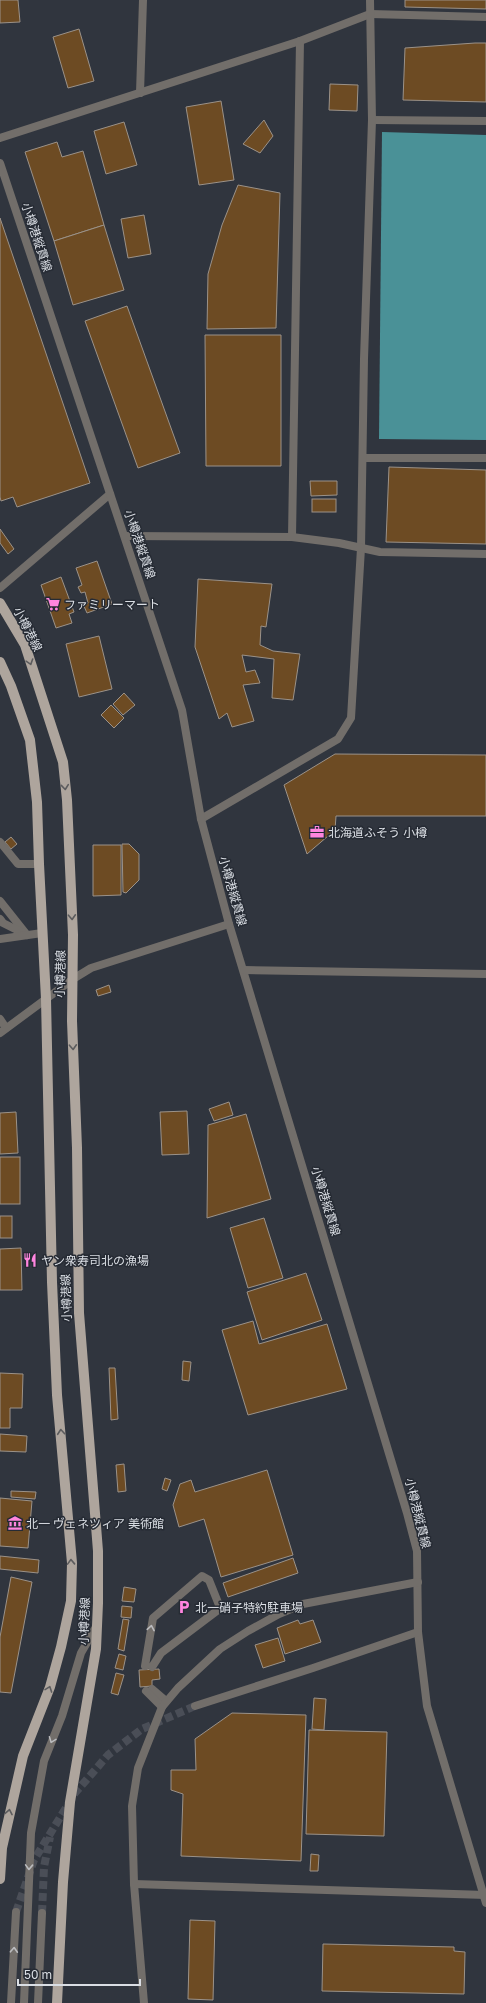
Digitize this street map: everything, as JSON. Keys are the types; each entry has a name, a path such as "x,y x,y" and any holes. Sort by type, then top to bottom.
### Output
{"main road":[{"name":"小樽港線","path":"0,603 25,645 63,762 67,800 73,935 72,1021 77,1148 79,1313 98,1551 97,1626 96,1648 89,1695 70,1802 63,1882 57,2003"},
{"name":"小樽港線","path":"0,662 11,686 30,740 37,802 38,864 46,999 52,1282 57,1395 72,1562 71,1601 50,1687 22,1756 4,1841 0,1879"}],"street":[{"path":"140,93 143,0"},
{"path":"201,819 338,739 351,718 361,548 362,458 372,120 370,0"},
{"path":"0,138 300,40 370,14 486,17"},
{"path":"292,537 300,40"},
{"path":"372,120 486,121"},
{"name":"小樽港縦貫線","path":"0,163 182,710 201,819 229,924 408,1513 417,1551 418,1632 427,1706 485,1898"},
{"path":"362,458 486,458"},
{"path":"0,588 110,494"},
{"path":"125,536 292,537 339,543 380,552 486,554"},
{"path":"0,842 18,864 38,864"},
{"path":"0,901 27,935"},
{"path":"0,919 3,924 27,935"},
{"path":"0,1019 3,1030 73,979 91,968 229,924"},
{"path":"0,939 42,933"},
{"path":"244,970 486,974"},
{"path":"202,1576 209,1580 219,1605 218,1610 161,1652 148,1666 153,1618 202,1576"},
{"path":"144,2003 134,1884 132,1806 138,1768 164,1704 220,1649 279,1614 303,1604 418,1582"},
{"path":"24,2003 29,1856 44,1761 62,1716 82,1653 97,1626"},
{"path":"195,1706 418,1632"},
{"path":"149,1690 164,1704"},
{"path":"134,1884 485,1898"},
{"path":"11,2003 16,1912"},
{"path":"38,2003 42,1913"}],"water":[{"path":"382,132 486,135 486,440 379,439"}],"building":[{"path":"0,0 18,0 20,22 0,23"},
{"path":"405,0 486,0 486,9 405,7"},
{"path":"79,29 94,81 68,88 53,37"},
{"path":"486,43 486,102 403,100 405,48"},
{"path":"330,84 358,85 357,111 329,110"},
{"path":"221,101 234,180 199,185 186,107"},
{"path":"264,120 273,136 260,153 243,144"},
{"path":"124,122 137,165 106,174 94,131"},
{"path":"57,142 62,157 83,151 104,225 54,241 25,152"},
{"path":"238,185 280,193 276,328 207,329 208,274 222,225"},
{"path":"144,215 151,254 128,258 121,219"},
{"path":"0,218 90,483 17,507 13,497 1,501 0,497"},
{"path":"104,225 124,290 73,305 54,241"},
{"path":"127,306 180,453 138,468 85,321"},
{"path":"205,335 281,335 281,466 206,466"},
{"path":"389,467 486,470 486,544 386,542"},
{"path":"310,481 337,481 337,495 311,496"},
{"path":"312,499 336,499 336,512 312,512"},
{"path":"0,529 14,549 8,554 0,543"},
{"path":"97,561 112,604 87,613 83,604 88,603 85,592 81,593 78,587 82,585 76,568"},
{"path":"61,577 74,612 69,614 72,623 56,628 41,585"},
{"path":"198,579 272,584 266,627 261,626 260,645 273,651 300,654 293,700 272,698 274,659 242,655 246,672 255,670 260,683 243,685 254,721 232,727 227,713 219,719 195,647"},
{"path":"99,636 112,689 79,697 66,644"},
{"path":"124,693 135,705 123,715 113,704"},
{"path":"111,705 124,718 114,728 101,715"},
{"path":"335,754 486,755 486,816 336,816 335,830 307,854 284,785"},
{"path":"11,837 17,844 11,849 5,842"},
{"path":"122,844 129,844 139,854 139,880 126,893 123,892"},
{"path":"93,845 121,845 121,895 93,896"},
{"path":"109,985 111,992 98,996 96,990"},
{"path":"229,1102 233,1115 214,1121 209,1109"},
{"path":"187,1111 189,1154 162,1155 160,1112"},
{"path":"16,1112 18,1153 0,1154 0,1113"},
{"path":"246,1114 271,1199 207,1218 208,1125"},
{"path":"0,1157 20,1157 20,1204 0,1204"},
{"path":"0,1216 12,1216 12,1238 0,1238"},
{"path":"264,1218 283,1278 248,1288 230,1228"},
{"path":"21,1248 22,1290 0,1290 0,1249"},
{"path":"306,1273 322,1320 262,1340 247,1292"},
{"path":"253,1321 259,1344 327,1324 347,1389 248,1415 222,1330"},
{"path":"183,1361 191,1362 189,1381 182,1380"},
{"path":"109,1368 115,1368 118,1419 111,1420"},
{"path":"0,1373 23,1374 22,1408 10,1408 10,1428 0,1428"},
{"path":"0,1434 27,1436 26,1452 0,1451"},
{"path":"124,1464 126,1491 118,1492 116,1465"},
{"path":"267,1470 293,1555 221,1577 204,1519 179,1527 173,1505 180,1484 191,1480 195,1492"},
{"path":"165,1478 171,1480 167,1491 162,1489"},
{"path":"11,1491 36,1492 35,1499 11,1497"},
{"name":"北一 ヴェネツィア 美術館","path":"0,1498 32,1501 28,1548 0,1546"},
{"path":"0,1556 39,1560 38,1573 0,1569"},
{"path":"293,1558 298,1573 228,1597 223,1583"},
{"path":"11,1577 32,1582 11,1693 0,1692 0,1637"},
{"path":"124,1587 136,1589 134,1602 122,1601"},
{"path":"122,1606 132,1607 131,1618 121,1617"},
{"path":"123,1619 129,1620 124,1651 118,1649"},
{"path":"298,1620 300,1624 313,1620 321,1642 285,1654 277,1628"},
{"path":"278,1638 285,1661 263,1668 255,1645"},
{"path":"119,1654 126,1656 123,1670 115,1668"},
{"path":"159,1669 160,1679 152,1680 152,1686 140,1687 139,1670"},
{"path":"116,1673 124,1675 118,1695 111,1693"},
{"path":"314,1698 326,1699 324,1730 312,1729"},
{"path":"232,1713 306,1715 301,1861 181,1856 183,1794 171,1790 171,1770 196,1770 195,1739"},
{"path":"309,1730 387,1732 384,1836 306,1834"},
{"path":"311,1854 319,1855 318,1871 310,1871"},
{"path":"190,1920 215,1921 213,2000 188,1999"},
{"path":"323,1944 454,1947 454,1951 465,1952 464,1994 322,1991"}],"tunnel":[{"path":"16,1912 34,1860 75,1793 108,1755 142,1729 195,1706"},
{"path":"42,1913 44,1867 50,1837"}],"place":[{"name":"ファミリーマート","path":"53,604"},
{"name":"北海道ふそう 小樽","path":"317,832"},
{"name":"ヤン衆寿司北の漁場","path":"30,1260"},
{"name":"北一 ヴェネツィア 美術館","path":"15,1523"},
{"name":"北一硝子特約駐車場","path":"184,1607"}]}
